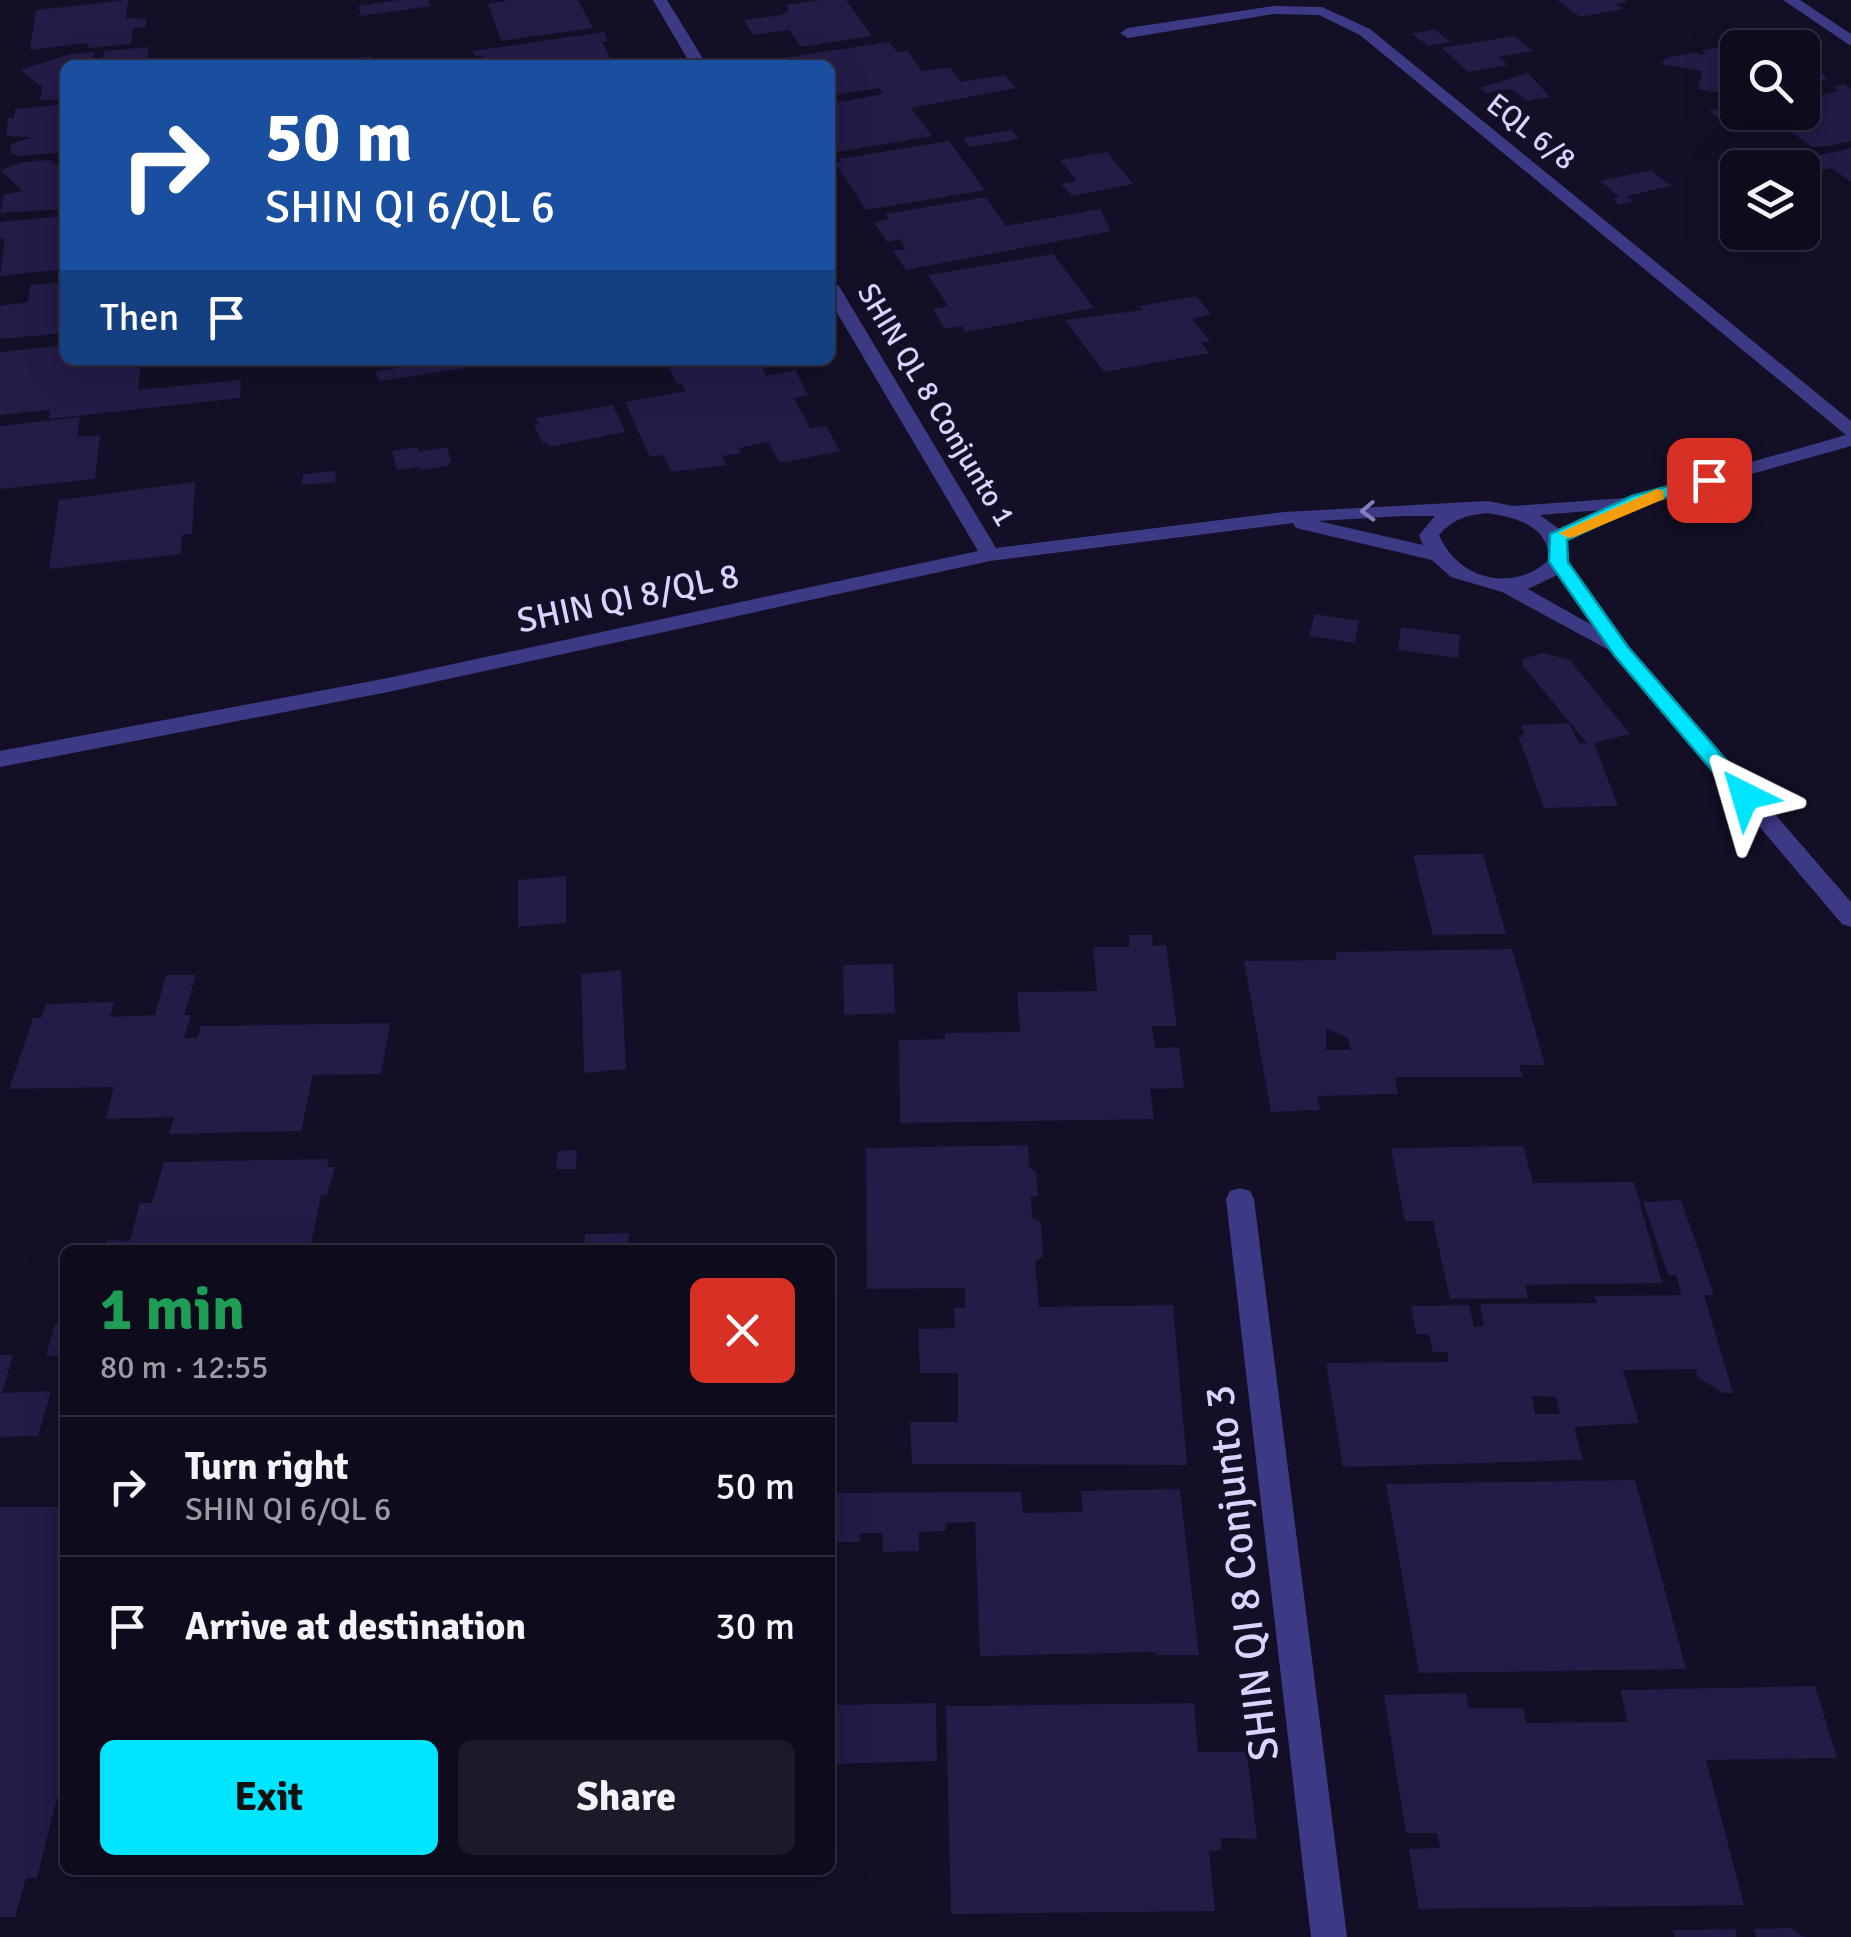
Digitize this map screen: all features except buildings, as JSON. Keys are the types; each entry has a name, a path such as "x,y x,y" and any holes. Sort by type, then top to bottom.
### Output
{"street":[{"path":"660,0 696,60"},
{"path":"1790,0 1851,40"},
{"name":"EQL 6/8","path":"1128,33 1274,10 1322,11 1365,32 1851,431"},
{"name":"SHIN QL 8 Conjunto 1","path":"835,294 990,556"},
{"path":"1556,538 1638,500 1851,440"},
{"path":"1516,512 1638,500"},
{"path":"1488,507 1516,512 1540,522 1556,538 1561,550 1558,562 1539,579 1505,585 1476,580 1450,570 1434,554 1430,535 1440,519 1462,509 1488,507"},
{"name":"SHIN QI 8/QL 8","path":"0,759 370,689 990,556 1344,512 1462,509"},
{"name":"SHIN QI 8/QL 8","path":"1274,519 1434,554"},
{"path":"1558,562 1621,651 1851,918"},
{"path":"1505,585 1621,651"},
{"name":"SHIN QI 8 Conjunto 3","path":"1240,1199 1329,1937"}],"slow traffic":[{"path":"1568,533 1657,495"}],"route":[{"path":"1709,480 1638,500 1556,538 1561,550 1558,562 1621,651 1745,796"}]}
